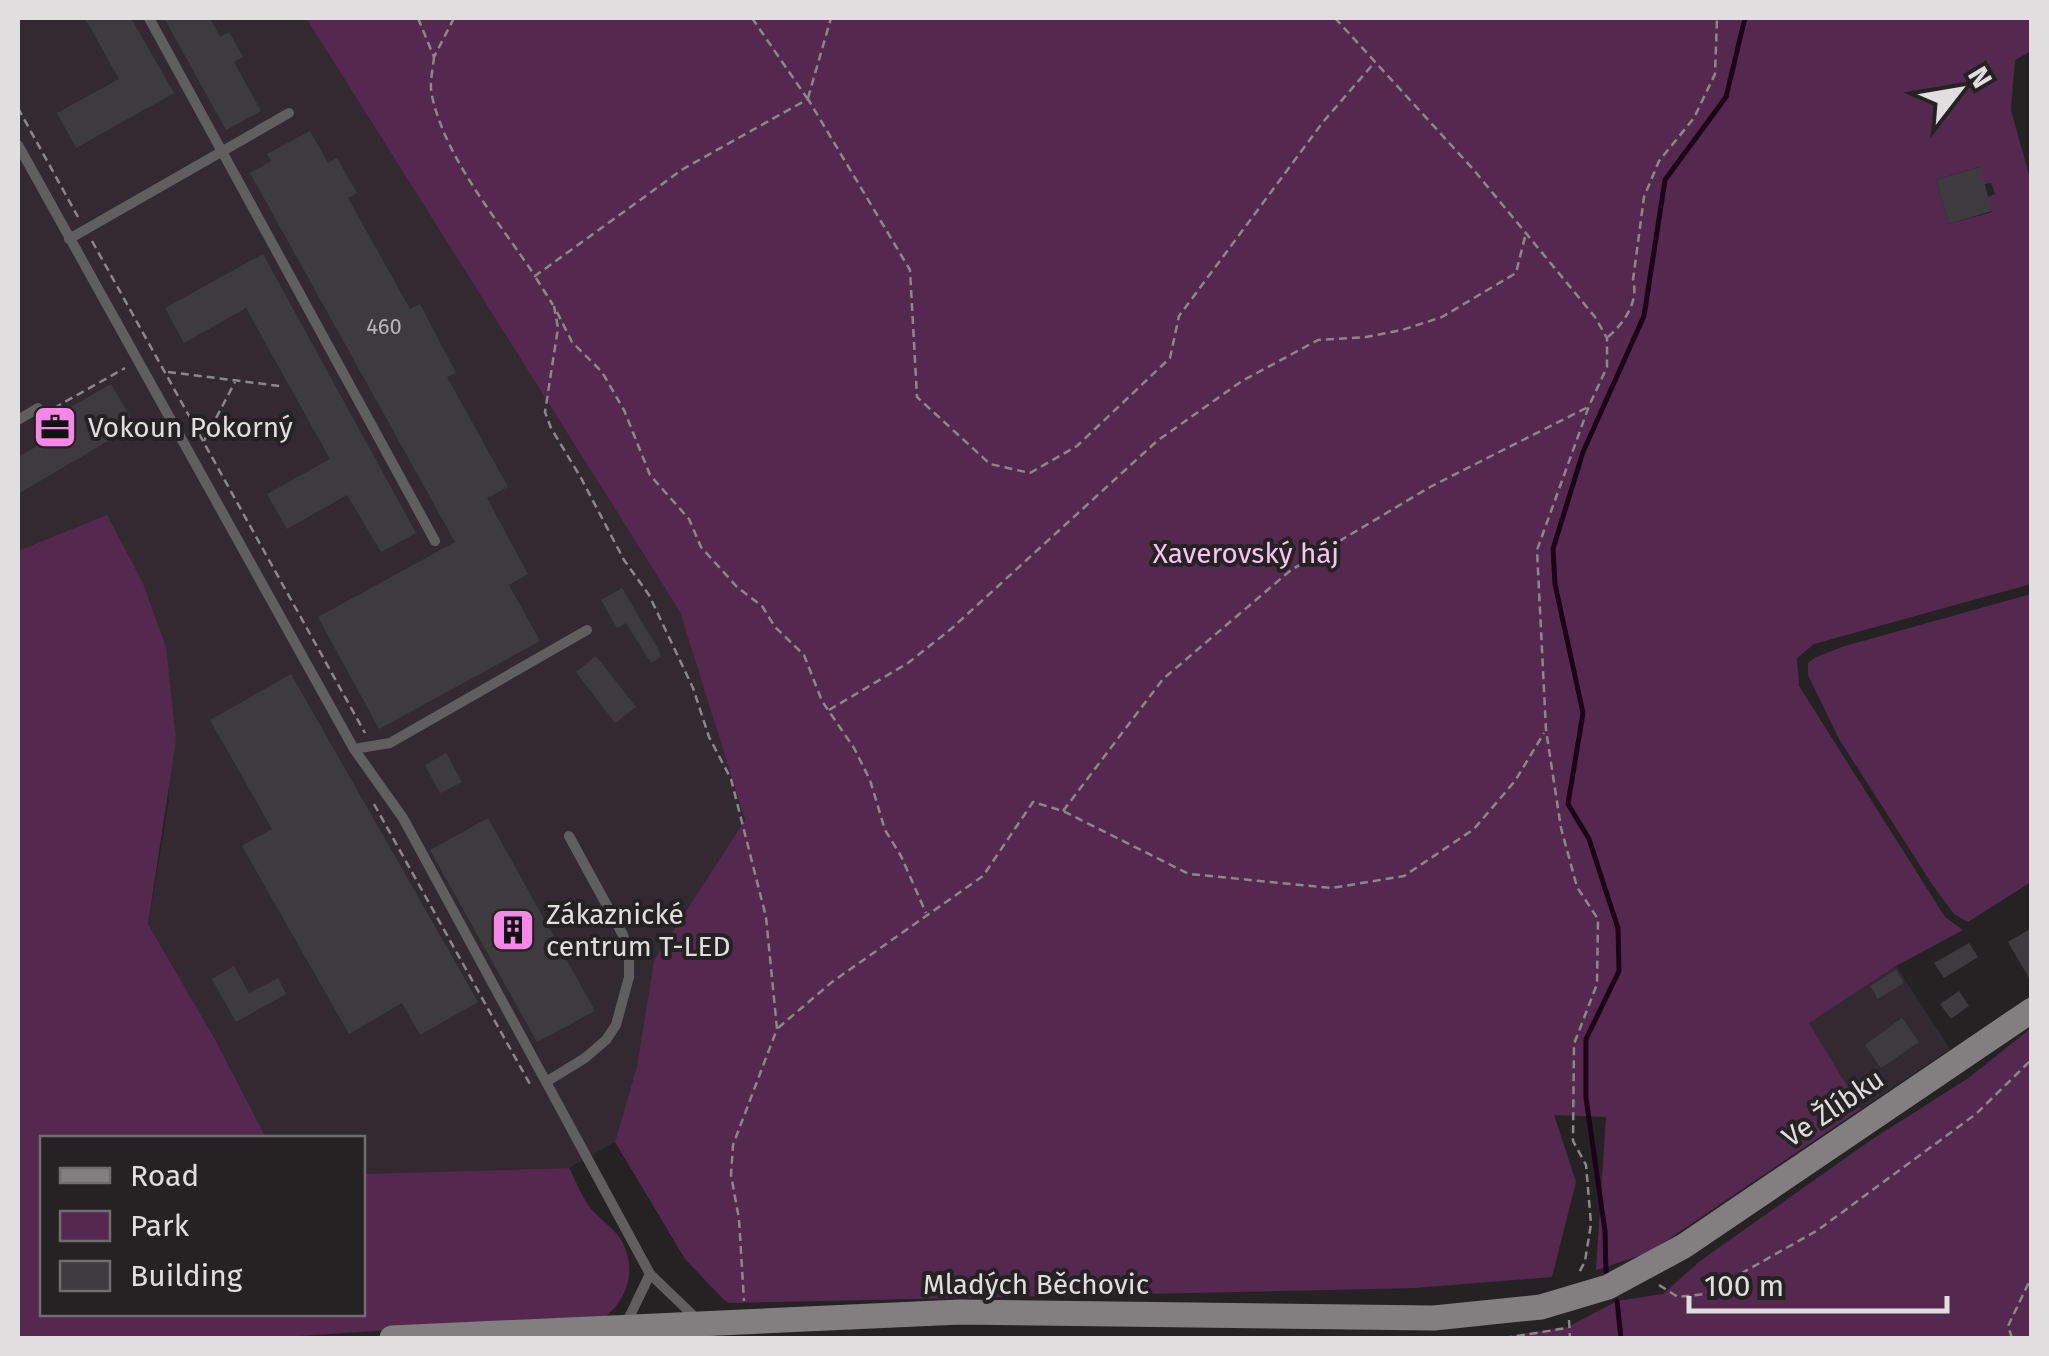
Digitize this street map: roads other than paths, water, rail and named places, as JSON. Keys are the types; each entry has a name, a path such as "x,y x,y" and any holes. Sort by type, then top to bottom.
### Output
{"street":[{"name":"Ve Žlíbku","path":"1668,1255 2032,1010"},
{"name":"Mladých Běchovic","path":"392,1338 700,1322 761,1330 960,1312 1366,1318 1483,1315 1568,1301 1608,1287 1668,1255"}],"lane":[{"path":"149,18 436,542"},
{"path":"69,239 289,112"},
{"path":"18,146 354,749 403,818 650,1274 700,1322"},
{"path":"18,420 38,408"},
{"path":"354,749 390,743 587,630"},
{"path":"546,1082 606,1040 616,1025 630,977 623,935 568,836"},
{"path":"625,1326 650,1274"}],"waterway":[{"path":"1606,1272 1605,1231 1586,1098 1586,1039 1619,971 1618,928 1589,839 1568,804 1583,713 1555,584 1553,549 1583,452 1644,316 1665,180 1726,97 1745,18"},
{"path":"1617,1301 1621,1338"}],"place":[{"name":"Vokoun Pokorný","path":"55,427"},
{"name":"Zákaznické centrum T-LED","path":"513,930"}],"park label":[{"name":"Xaverovský háj","path":"1246,553"}]}
